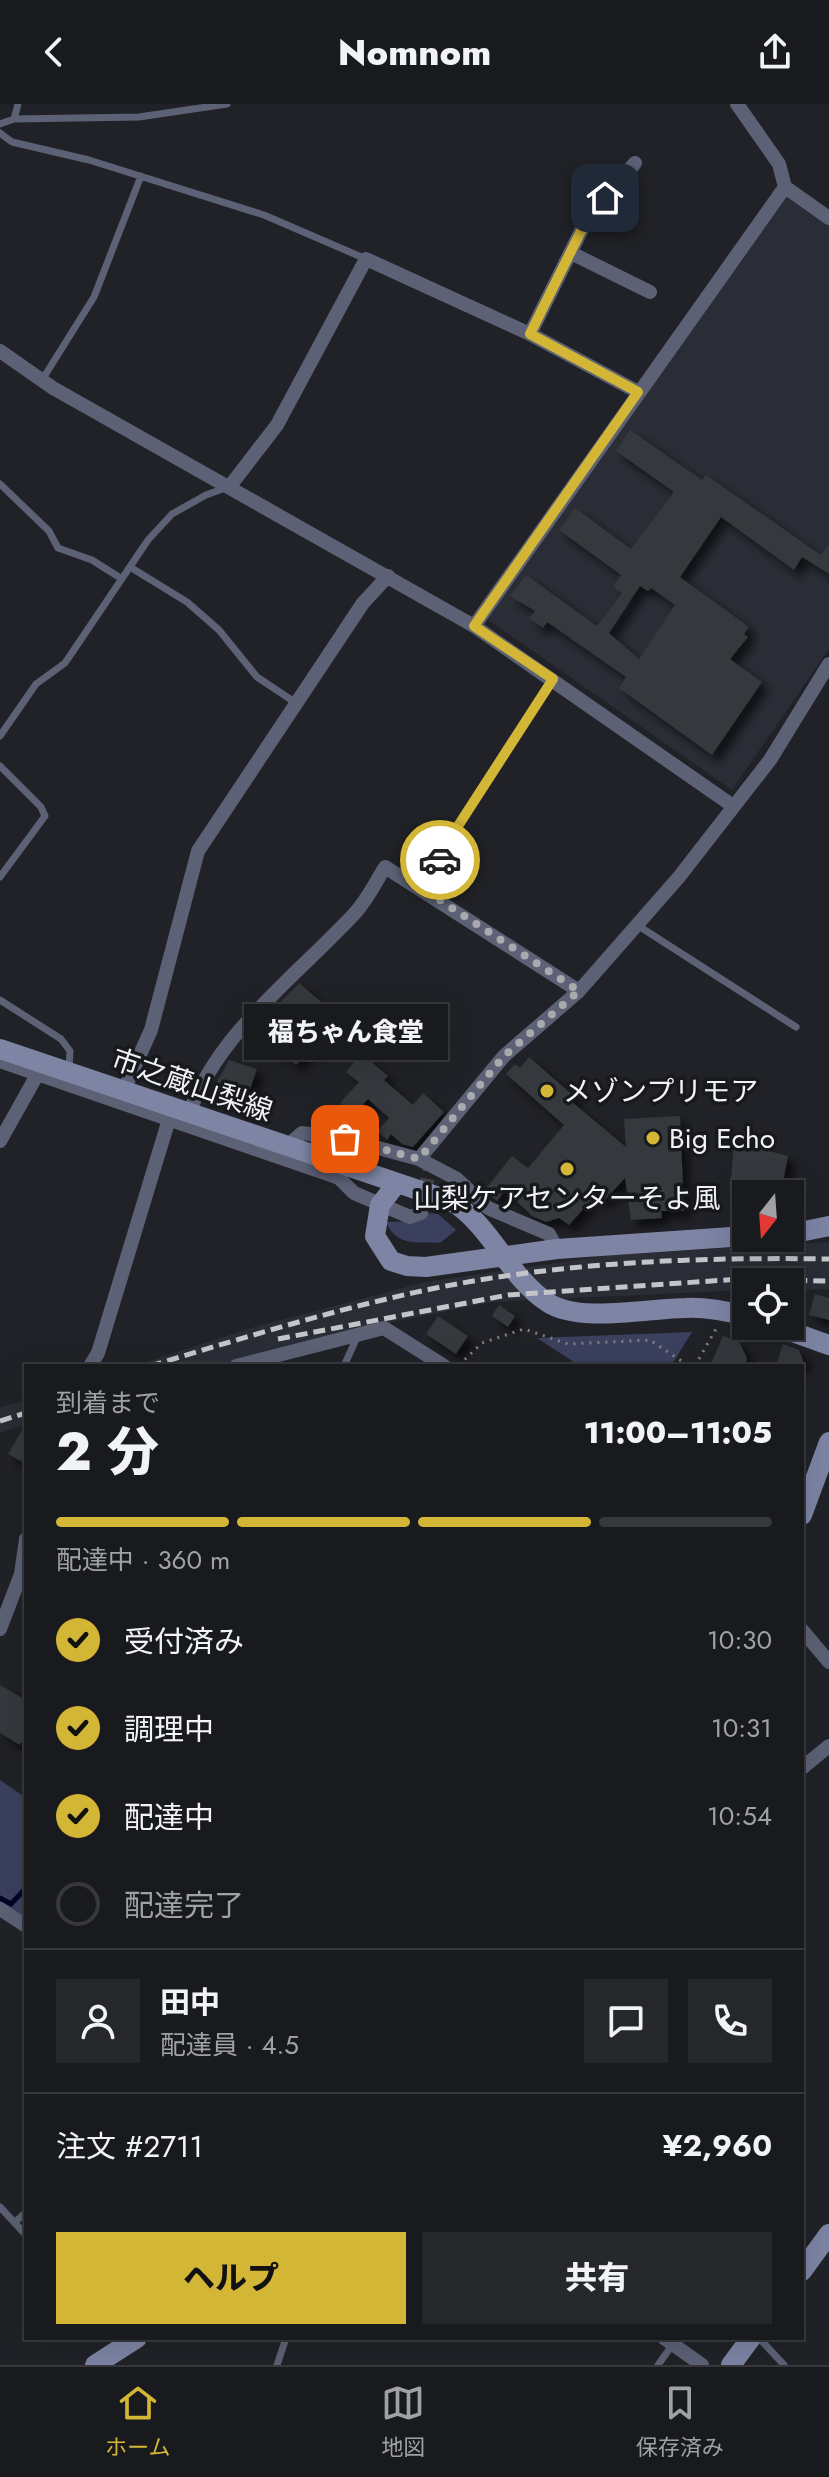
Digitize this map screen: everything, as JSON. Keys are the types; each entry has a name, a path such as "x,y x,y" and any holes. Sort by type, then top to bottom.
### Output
{"main road":[{"name":"市之蔵山梨線","path":"0,1049 41,1069 69,1073 177,1115 287,1146 451,1201 465,1209 518,1275 546,1302 581,1313 690,1308 732,1313"},
{"path":"397,1183 380,1205 375,1225 377,1243 398,1264 426,1267 557,1249 732,1237"},
{"path":"804,1231 829,1226"},
{"path":"804,1336 829,1345"},
{"path":"804,1510 829,1442"},
{"path":"806,2258 829,2234"},
{"path":"731,2365 750,2340"},
{"path":"95,2365 123,2342"}],"street":[{"path":"737,104 779,164 785,187 829,218"},
{"path":"530,334 589,215 635,163"},
{"path":"474,626 785,187"},
{"path":"571,253 650,292"},
{"path":"230,486 277,425 366,259 530,334 638,392"},
{"path":"0,351 42,380 474,626 733,806"},
{"path":"123,1092 151,1030 198,851 363,603 388,576"},
{"path":"419,1159 504,1056 579,991 637,925 770,760 822,690 829,664"},
{"path":"91,1364 98,1353 177,1115 220,1053 357,910 385,867 579,991"},
{"path":"0,1061 41,1069 177,1115 339,1178 354,1193 380,1205 410,1217 421,1213"},
{"path":"0,1141 41,1069"},
{"path":"287,1146 302,1133 345,1139 419,1159 457,1179 488,1208 549,1234 557,1249"},
{"path":"243,1364 384,1328 441,1364"},
{"path":"2,1619 21,1574 24,1553"},
{"path":"804,1632 828,1660"},
{"path":"804,1766 829,1746"},
{"path":"0,1909 24,1925"},
{"path":"669,2341 702,2365"}],"lane":[{"path":"14,119 18,104"},
{"path":"0,124 14,119 139,117 227,104"},
{"path":"0,133 12,142 141,176 264,215 366,259"},
{"path":"42,380 94,297 141,176"},
{"path":"0,484 49,531 58,548 92,560 122,579"},
{"path":"0,736 36,684 65,663 130,567 172,514 230,486"},
{"path":"130,567 187,602 219,630 257,677 296,703"},
{"path":"426,891 447,843 553,679"},
{"path":"0,766 41,807 45,816 0,877"},
{"path":"637,925 796,1027"},
{"path":"0,1000 61,1039 70,1051 69,1073"},
{"path":"345,1364 360,1332"},
{"path":"0,2207 24,2233"},
{"path":"15,2222 24,2214"},
{"path":"277,2365 285,2340"},
{"path":"761,2340 784,2365"},
{"path":"658,2365 669,2341"}],"path":[{"path":"697,1364 732,1319"},
{"path":"461,1364 482,1343 524,1329 568,1344 650,1340 686,1364"}],"shaded area":[{"path":"785,196 829,225 829,649 732,790 481,615"},
{"path":"427,1213 438,1214 456,1230 440,1243 415,1242 395,1235 386,1222 420,1221"},
{"path":"829,1242 829,1289 804,1290 804,1268 732,1268 732,1291 493,1302 364,1328 225,1364 140,1364 251,1328 425,1282 610,1255 732,1248 732,1252 804,1252 804,1243"},
{"path":"692,1332 672,1364 577,1364 537,1338"},
{"path":"24,1401 24,1425 0,1433 0,1407"},
{"path":"0,1780 24,1797 24,1925 0,1909"}],"building":[{"path":"630,430 702,480 706,475 821,555 829,544 829,574 802,557 794,570 721,517 680,577 749,627 744,634 748,637 730,659 762,682 712,755 619,688 626,677 547,622 543,628 529,618 535,611 510,596 526,575 597,626 622,593 613,587 621,575 559,530 575,508 631,549 674,492 616,451","holes":["640,586 648,591 651,588 675,605 639,659 609,633"]},
{"path":"299,983 339,1017 296,1065 255,1028"},
{"path":"351,1021 371,1039 361,1050 341,1033"},
{"path":"361,1053 388,1076 384,1080 413,1105 423,1093 444,1112 413,1147 402,1144 391,1134 387,1140 377,1131 389,1118 368,1099 354,1114 340,1103 359,1082 346,1072"},
{"path":"529,1057 576,1098 572,1102 626,1147 624,1119 680,1116 684,1211 661,1211 662,1218 631,1220 625,1178 603,1202 595,1196 569,1225 559,1218 546,1222 532,1216 505,1190 497,1201 484,1191 512,1156 528,1168 564,1125 506,1074 515,1064 520,1068"},
{"path":"229,1060 257,1069 246,1101 213,1089"},
{"path":"734,1142 788,1156 784,1180 732,1180 730,1193"},
{"path":"815,1294 829,1298 829,1320 809,1315"},
{"path":"499,1305 515,1316 508,1327 492,1316"},
{"path":"438,1316 468,1336 456,1354 426,1334"},
{"path":"723,1336 739,1342 747,1358 746,1364 711,1364"},
{"path":"783,1344 799,1350 805,1366 804,1364 777,1364"},
{"path":"24,1427 24,1463 8,1454"},
{"path":"0,1685 24,1699 24,1738 20,1745 0,1733"}],"waterway":[{"path":"0,1898 11,1904 24,1890"}],"tunnel":[{"path":"421,1213 430,1165"}],"railway":[{"path":"157,1364 290,1324 480,1280 629,1263 829,1259"},
{"path":"278,1339 508,1295 740,1279 829,1281"},
{"path":"0,1421 24,1414"}],"way so far":[{"path":"345,1139 419,1159 504,1056 579,991 426,891 440,860"}],"place":[{"name":"メゾンプリモア","path":"547,1091"},
{"name":"Big Echo","path":"653,1138"},
{"name":"福ちゃん食堂","path":"345,1139"},
{"name":"山梨ケアセンターそよ風","path":"567,1169"}],"route":[{"path":"440,860 447,843 553,679 474,626 638,392 530,334 589,215 605,198"}]}
